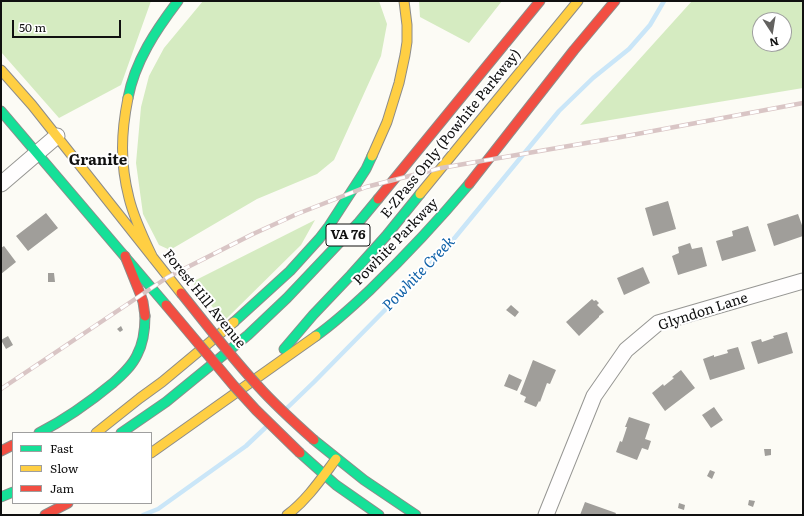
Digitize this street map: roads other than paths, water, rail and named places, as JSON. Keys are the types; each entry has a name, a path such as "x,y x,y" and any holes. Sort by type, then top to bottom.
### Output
{"main road":[{"path":"153,258 132,210 125,182 121,151 122,120 130,86 143,53 153,34 168,12 178,1"},
{"path":"97,432 188,361 242,315 290,271 329,226 366,169 387,122 399,83 407,42 407,25 404,1"},
{"name":"VA 76","path":"122,432 166,402 191,382 248,335 287,298 359,222 540,1"},
{"name":"E-ZPass Only (Powhite Parkway)","path":"264,373 313,315 386,236 578,1"},
{"name":"Powhite Parkway","path":"152,452 325,330 384,276 456,200 567,58 615,1"},
{"name":"Forest Hill Avenue","path":"1,70 32,105 227,350 276,405 336,459 374,488 416,515"},
{"path":"1,111 256,410 324,475 379,515"},
{"path":"41,432 71,416 92,401 122,374 136,356 144,330 144,306 125,256"},
{"path":"1,451 12,446"},
{"path":"287,515 301,504 336,459"},
{"path":"1,498 12,492"},
{"path":"45,515 66,504"}],"street":[{"path":"1,184 57,136"},
{"name":"Glyndon Lane","path":"546,515 594,396 626,350 658,323 803,281"}],"waterway":[{"name":"Powhite Creek","path":"287,408 448,246 559,111 593,78 629,49 650,25 664,1"},
{"name":"Powhite Creek","path":"143,515 158,509 246,446 265,428"}],"railway":[{"path":"1,389 168,277 253,234 297,214 366,187 441,168 621,137 803,103"}],"district":[{"name":"Granite","path":"98,161"}]}
